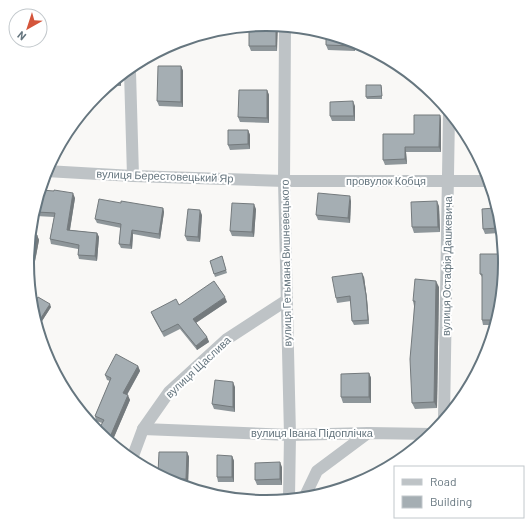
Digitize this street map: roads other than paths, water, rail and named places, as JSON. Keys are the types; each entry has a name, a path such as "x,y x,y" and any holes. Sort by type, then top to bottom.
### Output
{"street":[{"name":"вулиця Гетьмана Вишневецького","path":"285,32 284,181 290,435 289,494"},
{"path":"130,75 132,176"},
{"name":"вулиця Остафія Дашкевича","path":"444,411 449,121"},
{"name":"вулиця Берестовецький Яр","path":"53,171 132,176 284,181"},
{"name":"провулок Кобця","path":"284,181 483,181"},
{"name":"вулиця Щаслива","path":"134,454 143,429 168,392 227,339 287,300"},
{"name":"вулиця Івана Підоплічка","path":"143,429 290,435 368,433 422,434"},
{"path":"307,492 317,472 368,433"}]}
